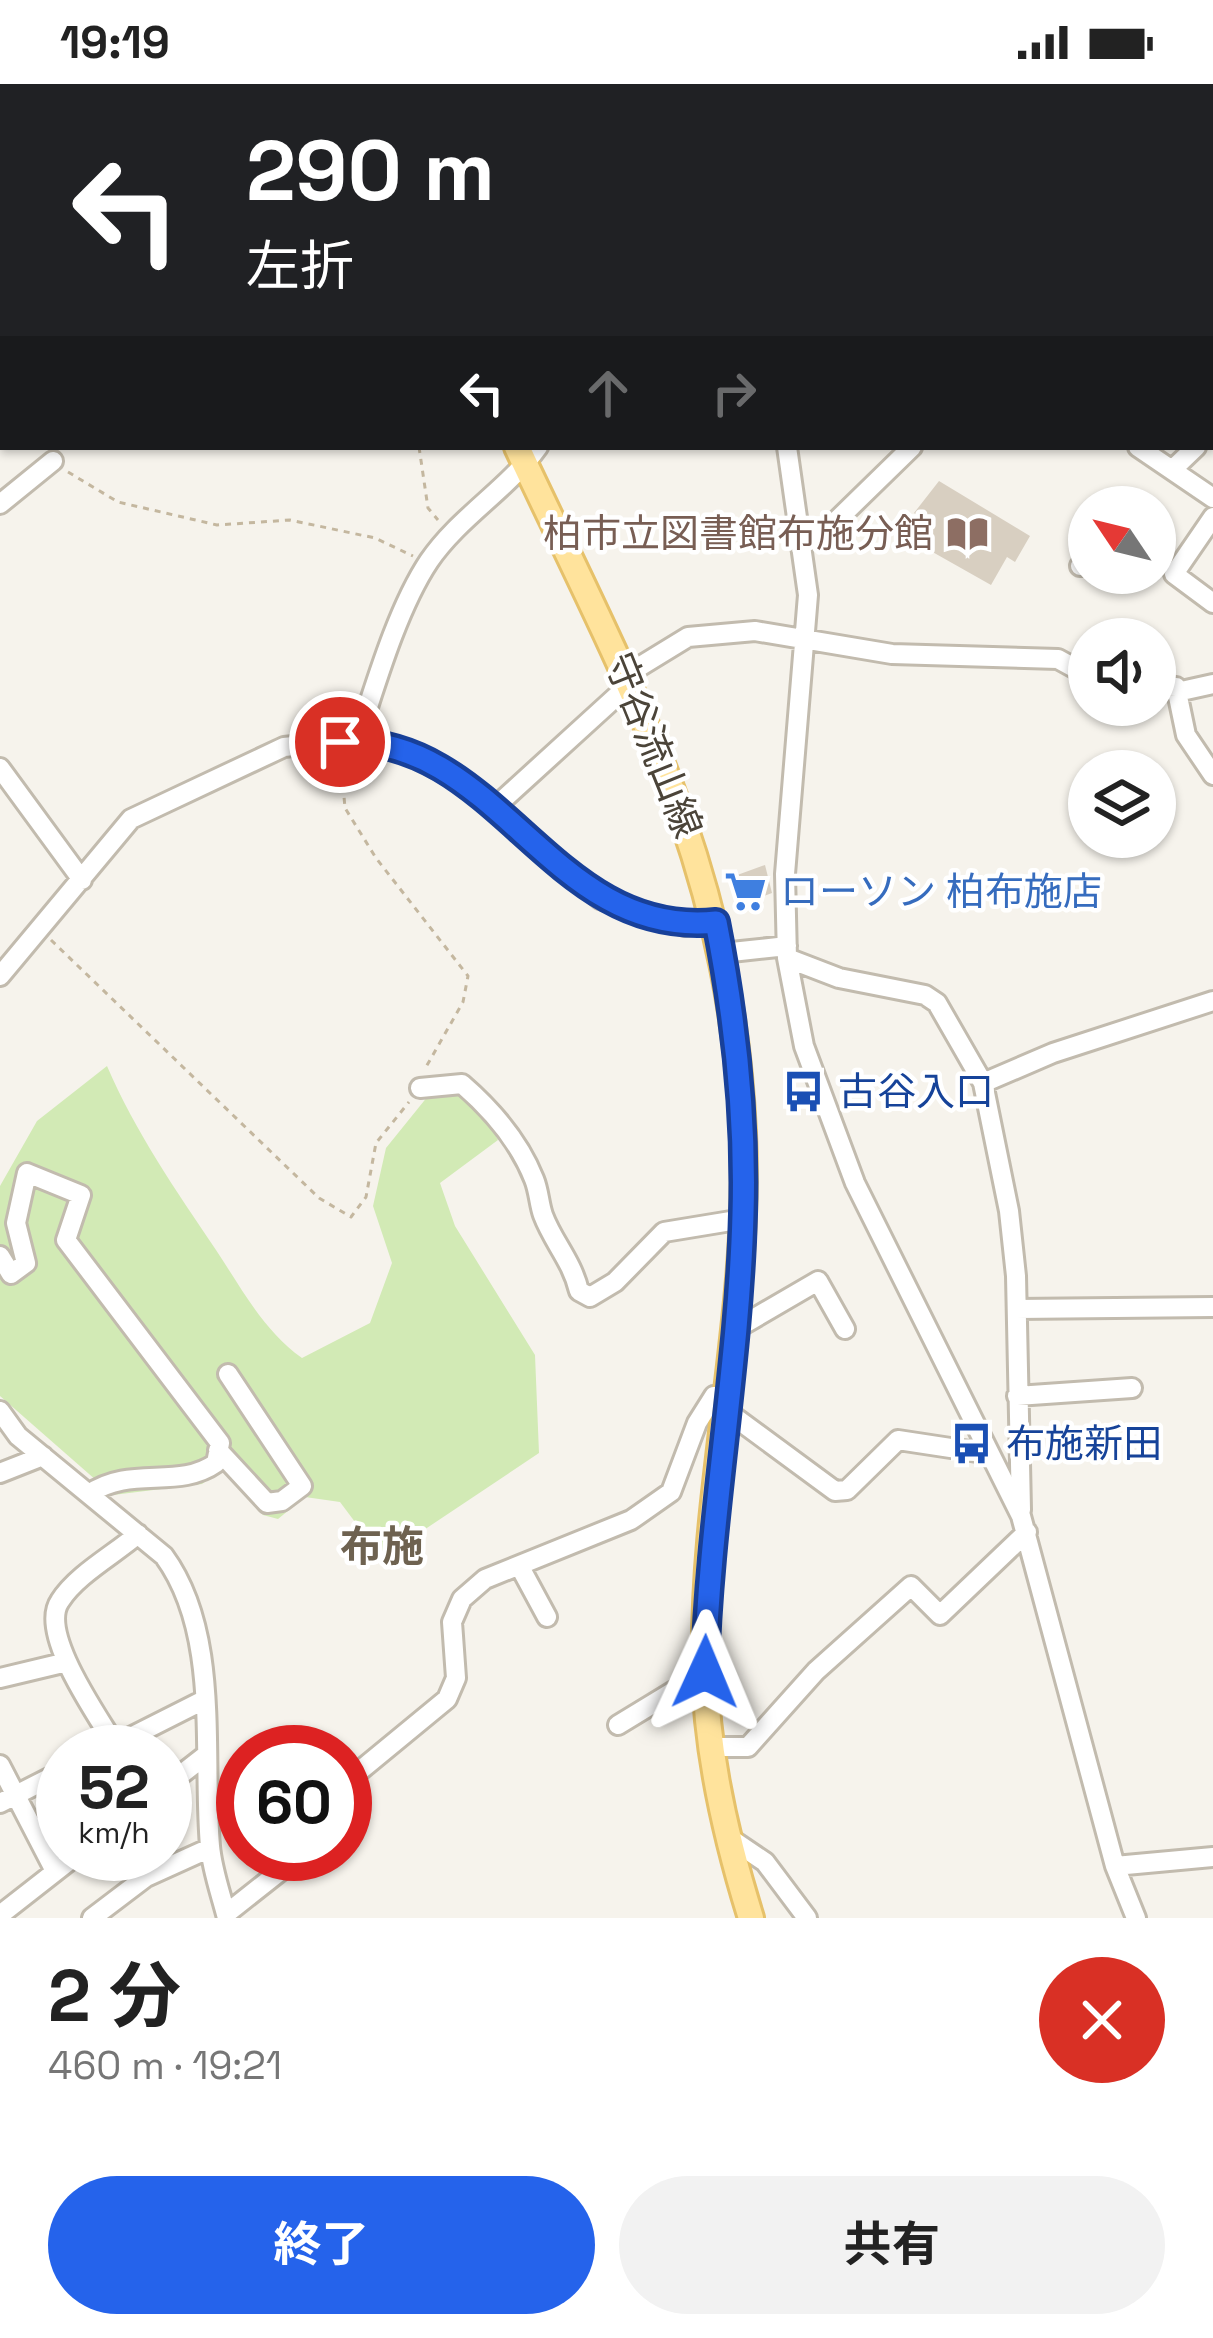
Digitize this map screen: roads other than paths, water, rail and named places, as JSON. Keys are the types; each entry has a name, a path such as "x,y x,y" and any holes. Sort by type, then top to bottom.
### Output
{"main road":[{"name":"守谷流山線","path":"527,453 693,837 722,953 738,1074 743,1219 705,1672 728,1837 751,1918"}],"street":[{"path":"787,450 808,595 787,836 787,952 808,1064 837,1143 1024,1524 1115,1866 1136,1918"},
{"path":"802,539 833,524 909,450"},
{"path":"1142,450 1213,498"},
{"path":"1172,470 1193,450"},
{"path":"348,742 428,563 527,453"},
{"path":"0,504 53,461"},
{"path":"1176,559 1213,517"},
{"path":"1176,580 1213,603"},
{"path":"495,807 639,667 688,637 755,631 892,654 916,651 1058,659 1068,664"},
{"path":"1177,692 1213,684"},
{"path":"1176,687 1186,735 1213,775"},
{"path":"0,976 131,819 284,747 348,742 399,750 469,784 600,899 685,926 716,922"},
{"path":"0,769 82,880"},
{"path":"712,1747 748,1747 816,1671 911,1586 940,1615 1024,1524 1009,1210 982,1083 937,1003 925,995 838,978 787,952 722,953"},
{"path":"982,1083 1053,1053 1213,1001"},
{"path":"420,1088 462,1084 485,1104 519,1147 536,1182 544,1217 572,1262 579,1291 590,1297 615,1282 664,1232 743,1219"},
{"path":"0,1256 11,1274 26,1263 16,1223 28,1173 81,1195 66,1240 174,1387 208,1422 218,1450 267,1503 282,1501 302,1486 228,1374"},
{"path":"734,1330 818,1281 845,1329"},
{"path":"1017,1309 1213,1307"},
{"path":"1017,1396 1132,1388"},
{"path":"372,1761 447,1699 456,1678 452,1622 462,1599 485,1579 632,1520 671,1492 697,1423 714,1396 835,1491 847,1490 898,1440 990,1454"},
{"path":"0,1411 43,1456 138,1534 179,1575 190,1604 204,1700 210,1848 227,1916 269,1881"},
{"path":"89,1494 111,1478 201,1474 216,1463 218,1450"},
{"path":"0,1473 43,1456"},
{"path":"97,1725 56,1629 57,1604 138,1534"},
{"path":"520,1567 547,1617"},
{"path":"0,1678 67,1662"},
{"path":"618,1725 705,1672"},
{"path":"155,1725 204,1700"},
{"path":"192,1767 206,1756"},
{"path":"0,1765 8,1799 36,1842"},
{"path":"8,1799 36,1785"},
{"path":"728,1837 765,1862 807,1918"},
{"path":"92,1918 146,1877 210,1848"},
{"path":"1115,1866 1213,1857"},
{"path":"0,1915 42,1881"}],"place":[{"name":"柏市立図書館布施分館","path":"967,533"},
{"name":"ローソン 柏布施店","path":"746,891"},
{"name":"古谷入口","path":"804,1091"},
{"name":"布施新田","path":"972,1443"}],"district":[{"name":"布施","path":"382,1546"}]}
